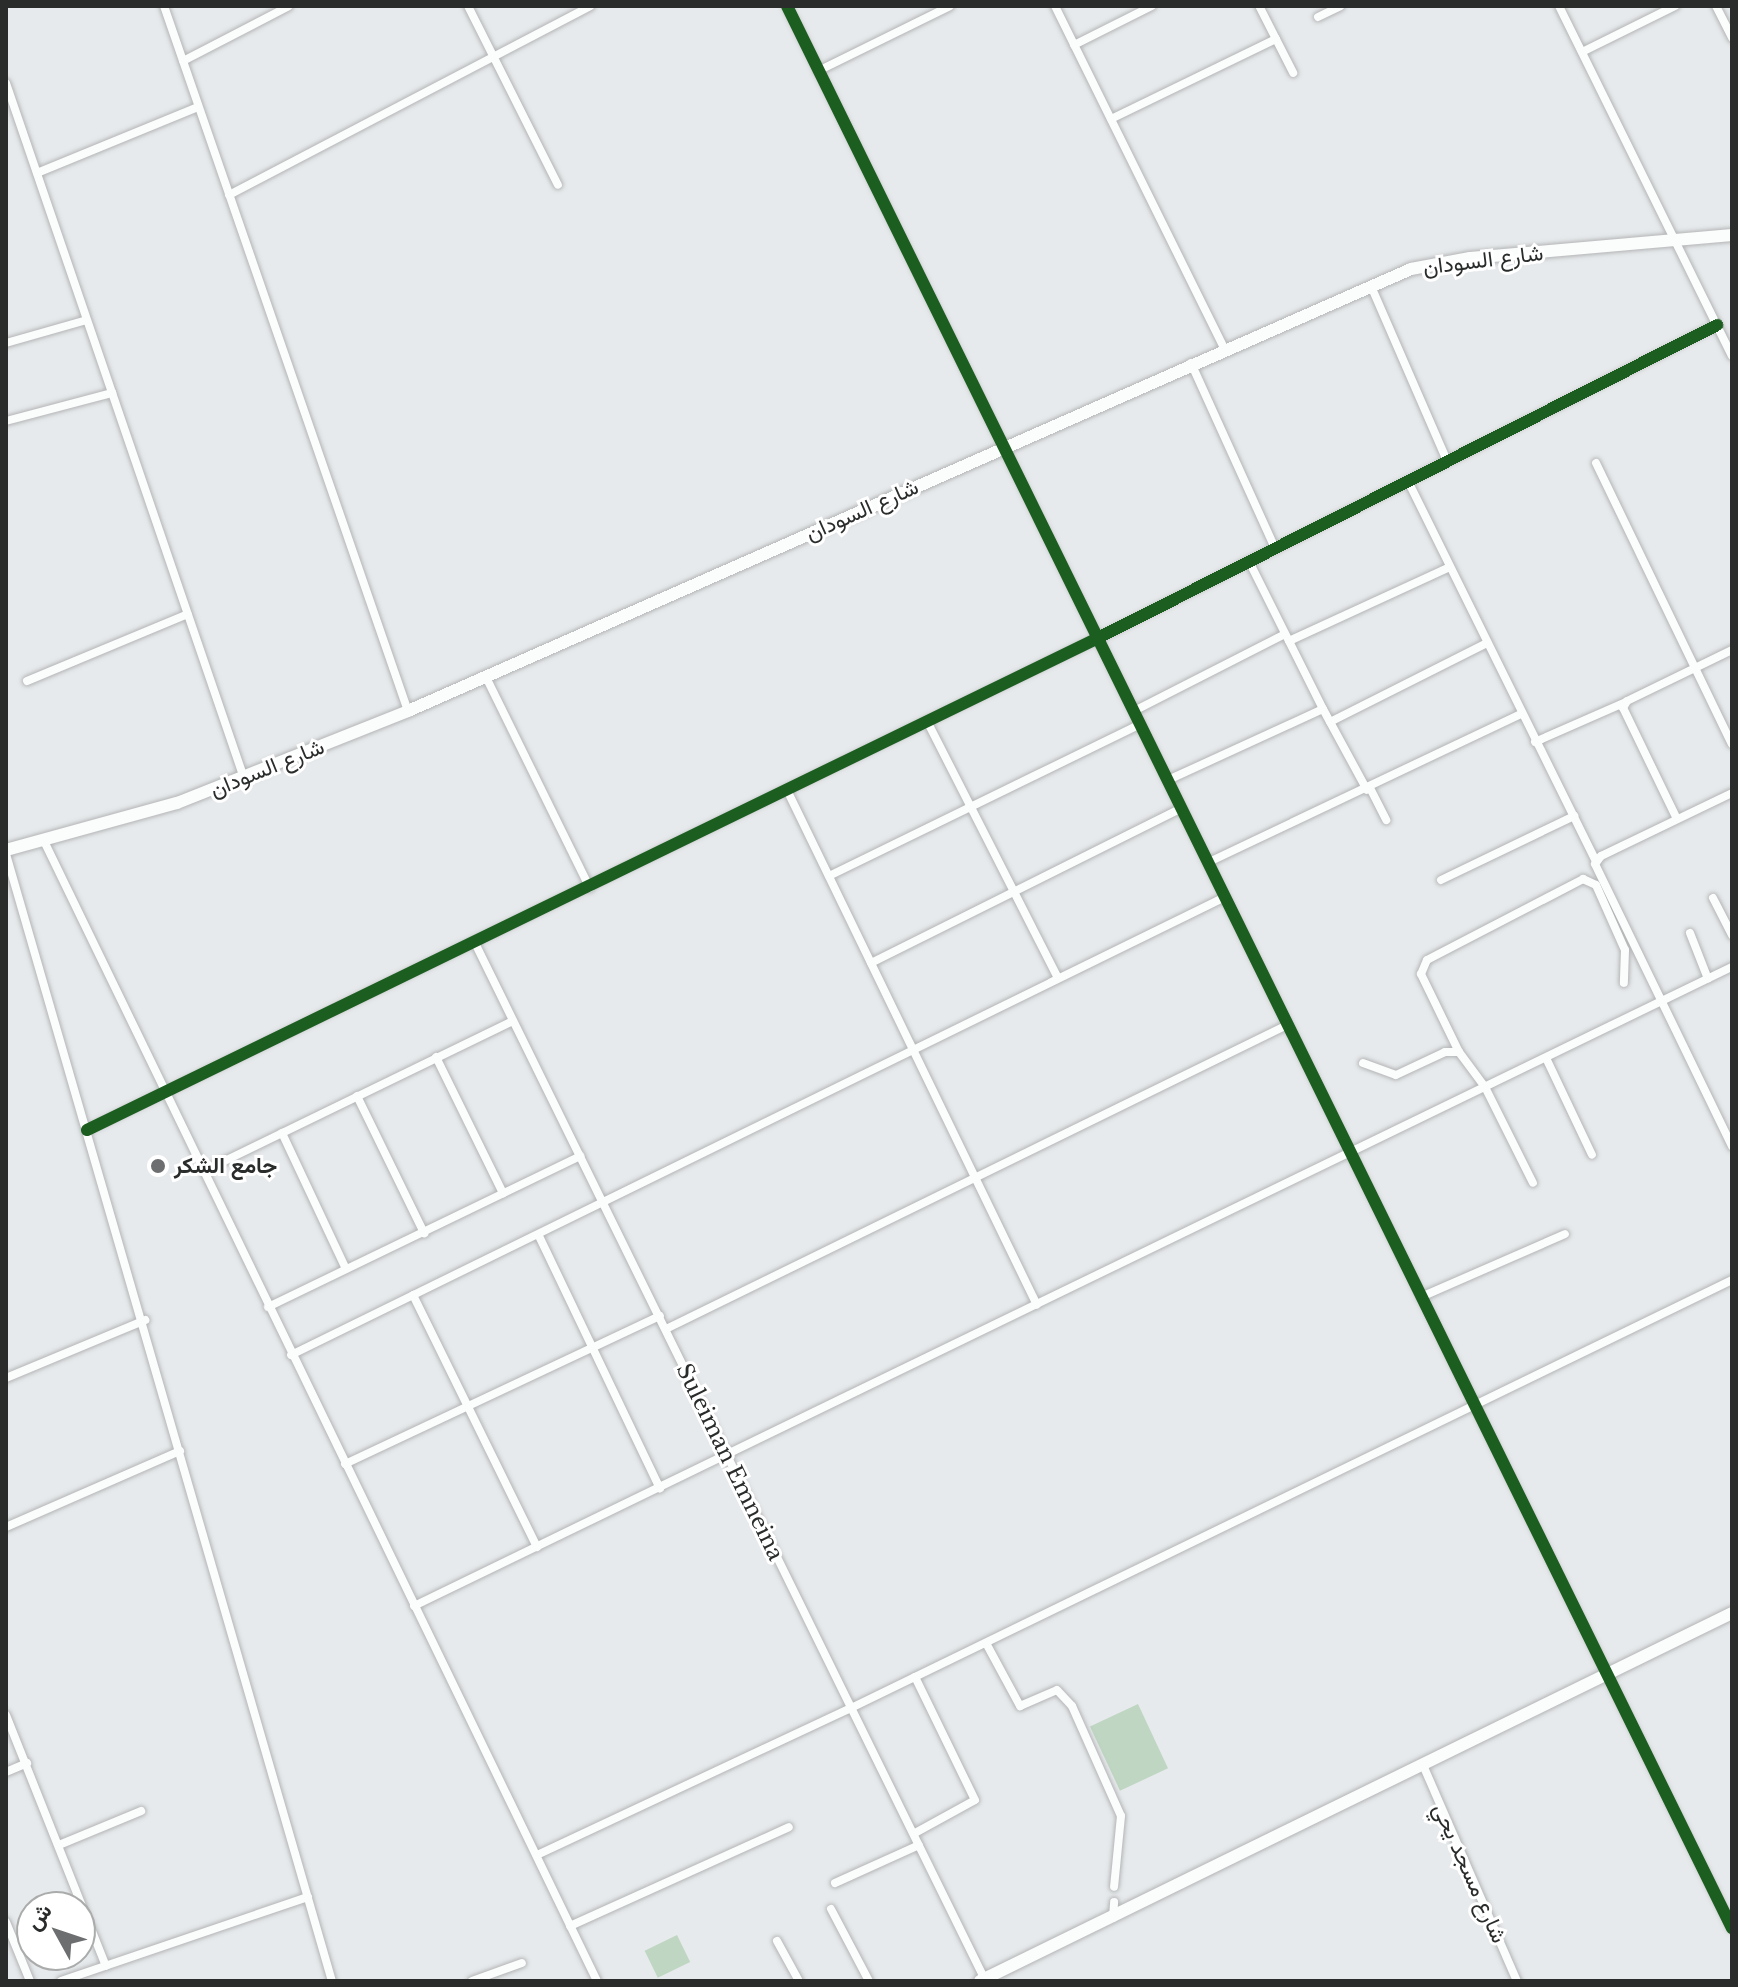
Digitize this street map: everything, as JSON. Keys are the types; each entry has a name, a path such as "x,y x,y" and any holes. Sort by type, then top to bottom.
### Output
{"main road":[{"name":"شارع السودان","path":"6,852 138,816 244,778 408,711 1191,362 1411,269 1459,260 1732,235"},
{"path":"983,1980 1113,1919 1732,1613"}],"street":[{"path":"164,6 408,711"},
{"path":"183,61 289,6"},
{"path":"468,6 558,185"},
{"path":"229,195 591,6"},
{"path":"787,6 1006,445 1472,1406 1732,1928"},
{"path":"818,71 950,6"},
{"path":"1055,6 1224,348"},
{"path":"1074,45 1152,6"},
{"path":"1259,6 1293,73"},
{"path":"1318,17 1341,6"},
{"path":"1559,6 1672,241 1732,356"},
{"path":"1582,52 1675,6"},
{"path":"1716,6 1732,38"},
{"path":"1111,119 1276,39"},
{"path":"6,83 244,778"},
{"path":"37,173 198,107"},
{"path":"1371,286 1447,461"},
{"path":"6,343 87,320"},
{"path":"87,1130 165,1096 1098,638 1717,325"},
{"path":"1191,362 1275,548"},
{"path":"6,421 112,393"},
{"path":"1596,463 1732,744"},
{"path":"1408,481 1448,568 1596,861 1732,1146"},
{"path":"1249,561 1323,709 1386,820"},
{"path":"1134,711 1287,637 1448,568"},
{"path":"27,681 188,614"},
{"path":"1330,722 1487,643"},
{"path":"1535,742 1732,650"},
{"path":"486,677 590,888"},
{"path":"1627,701 1624,713 1677,819"},
{"path":"1168,780 1323,709"},
{"path":"1209,862 1521,714"},
{"path":"927,721 1058,978"},
{"path":"829,876 1141,724"},
{"path":"787,790 1037,1305"},
{"path":"1596,861 1732,793"},
{"path":"871,963 1014,895 1182,808"},
{"path":"1441,880 1574,816"},
{"path":"44,841 165,1096 597,1981"},
{"path":"6,852 145,1320 332,1981"},
{"path":"1533,1183 1485,1087 1459,1052 1421,974 1427,960 1583,879 1596,885 1625,950 1624,983"},
{"path":"291,1355 1225,897"},
{"path":"1713,898 1732,935"},
{"path":"1690,933 1708,979"},
{"name":"Suleiman Emneina","path":"475,943 660,1316 849,1709 915,1833 983,1980"},
{"path":"414,1606 1732,968"},
{"path":"204,1171 513,1021"},
{"path":"666,1329 973,1176 1287,1025"},
{"path":"1363,1063 1396,1075 1445,1052 1459,1052"},
{"path":"436,1057 503,1193"},
{"path":"1546,1058 1592,1155"},
{"path":"357,1096 424,1233"},
{"path":"282,1133 346,1269"},
{"path":"268,1307 580,1156"},
{"path":"1421,1297 1565,1234"},
{"path":"539,1236 660,1489"},
{"path":"537,1855 849,1709 1732,1280"},
{"path":"413,1295 537,1547"},
{"path":"345,1464 468,1410 660,1316"},
{"path":"6,1378 145,1320"},
{"path":"6,1527 180,1451"},
{"path":"986,1643 1020,1706 1057,1690 1072,1706 1121,1816 1114,1887"},
{"path":"915,1677 975,1800 915,1833"},
{"path":"6,1715 106,1966"},
{"path":"6,1772 27,1763"},
{"name":"شارع مسجد يحي","path":"1423,1765 1517,1981"},
{"path":"59,1845 141,1811"},
{"path":"570,1926 789,1827"},
{"path":"835,1883 919,1845"},
{"path":"61,1981 308,1897"},
{"path":"1113,1919 1114,1902"},
{"path":"831,1909 869,1981"},
{"path":"6,1922 30,1981"},
{"path":"777,1941 799,1981"},
{"path":"472,1981 522,1963"}],"green space":[{"path":"1138,1704 1168,1768 1120,1791 1090,1726"},
{"path":"677,1935 690,1962 658,1978 645,1951"}],"cycle path":[{"path":"787,6 1732,1928"},
{"path":"87,1130 1098,638 1717,325"}],"place":[{"name":"جامع الشكر","path":"158,1166"}]}
